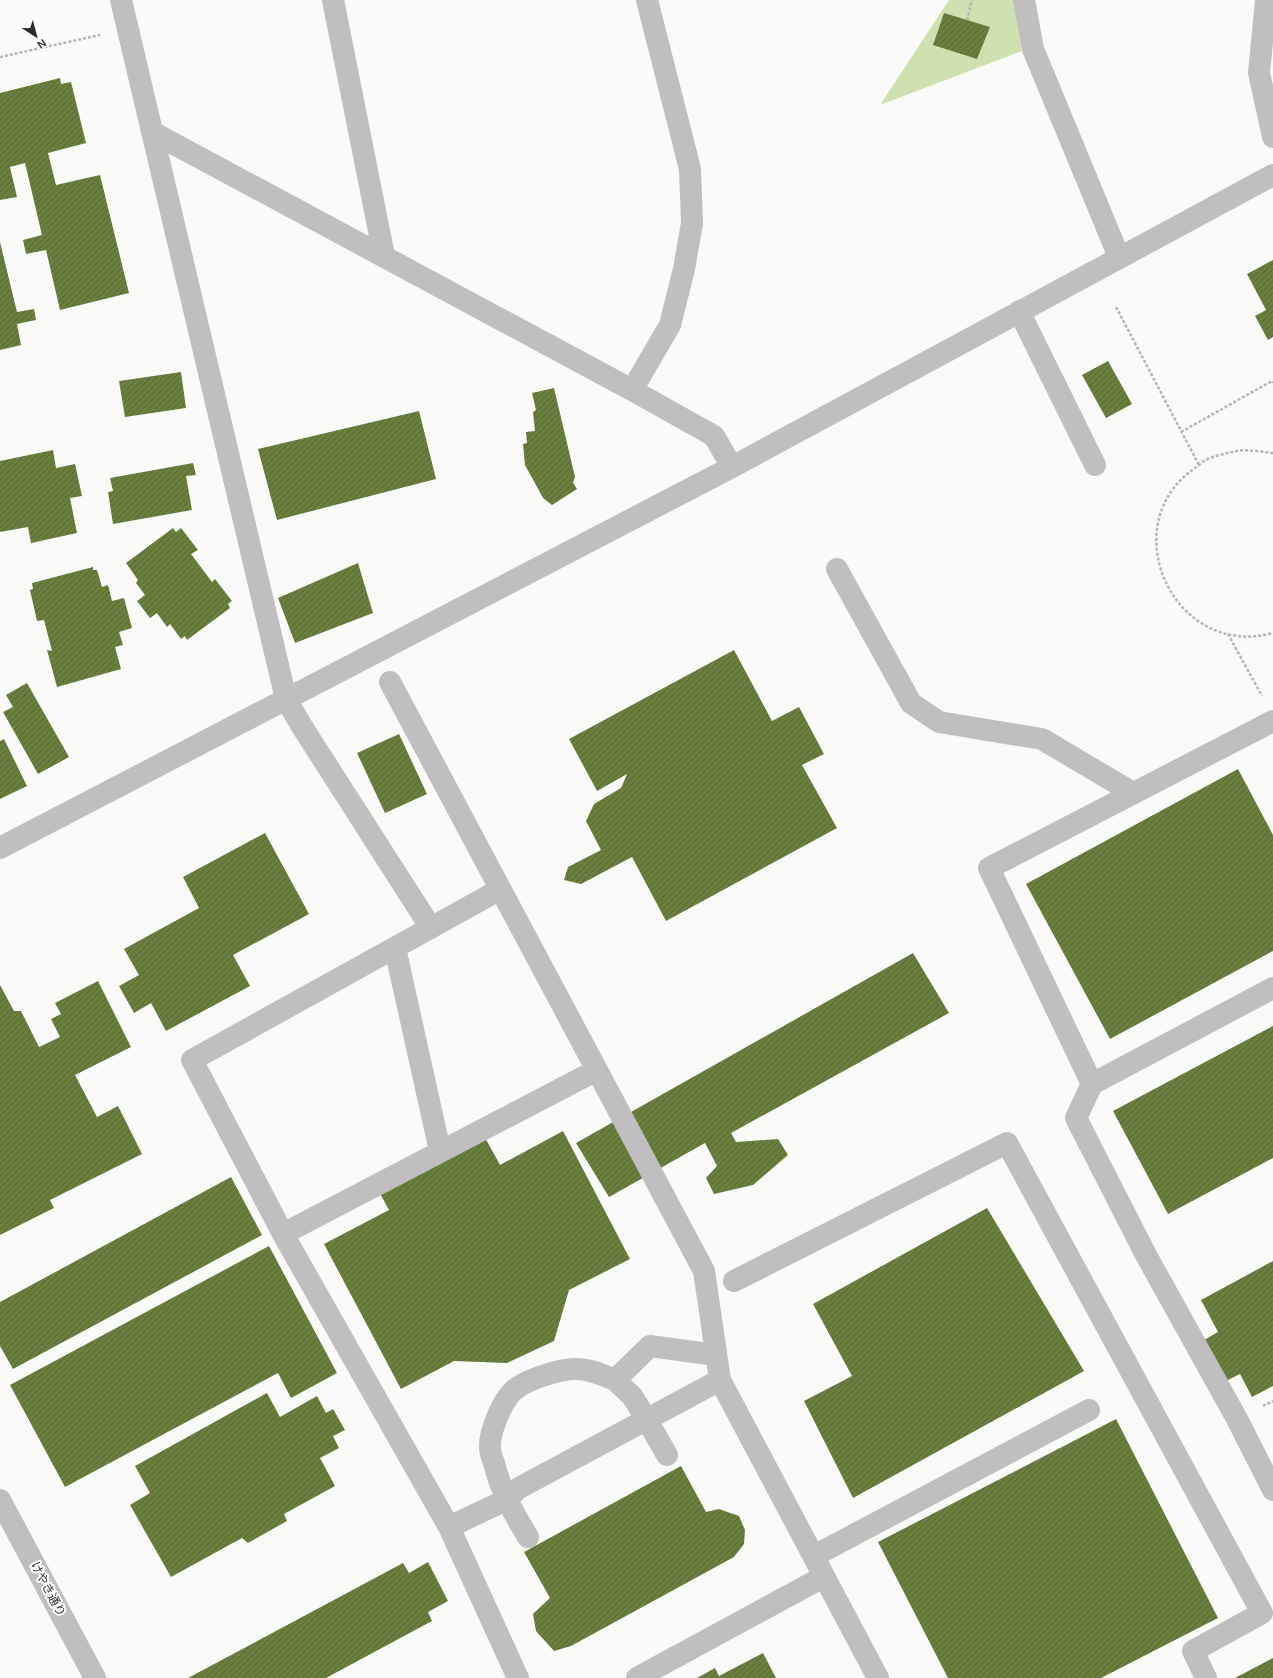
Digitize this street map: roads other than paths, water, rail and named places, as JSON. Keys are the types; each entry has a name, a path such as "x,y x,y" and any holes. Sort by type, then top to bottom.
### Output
{"street":[{"path":"121,0 286,699 301,725 431,928"},
{"path":"332,0 384,256"},
{"path":"632,390 670,325 684,269 692,223 690,169 646,0"},
{"path":"1024,0 1033,49 1119,257"},
{"path":"1266,0 1258,73 1273,137"},
{"path":"152,132 632,390 714,436 732,467"},
{"path":"0,848 732,467 1273,175"},
{"path":"1019,311 1095,465"},
{"path":"837,569 911,703 939,722 1042,739 1133,793"},
{"path":"390,682 704,1271 720,1380 814,1556 823,1577 878,1678"},
{"path":"1092,1084 990,868 1133,793 1269,711"},
{"path":"500,890 192,1060 283,1234 449,1527 518,1678"},
{"path":"395,948 440,1151"},
{"path":"1273,988 1092,1084 1076,1118 1146,1255 1233,1412 1273,1490"},
{"path":"283,1234 597,1070"},
{"path":"734,1281 1007,1143 1262,1613 1193,1651 1206,1678"},
{"path":"615,1380 650,1346 716,1355"},
{"path":"528,1537 506,1500 496,1474 490,1448 494,1427 502,1406 515,1390 536,1378 558,1371 577,1368 594,1371 615,1380 632,1396 667,1455"},
{"path":"449,1527 506,1500 519,1488 720,1380"},
{"path":"814,1556 1089,1410"},
{"name":"けやき通り","path":"0,1500 95,1678"},
{"path":"637,1678 823,1577"}]}
